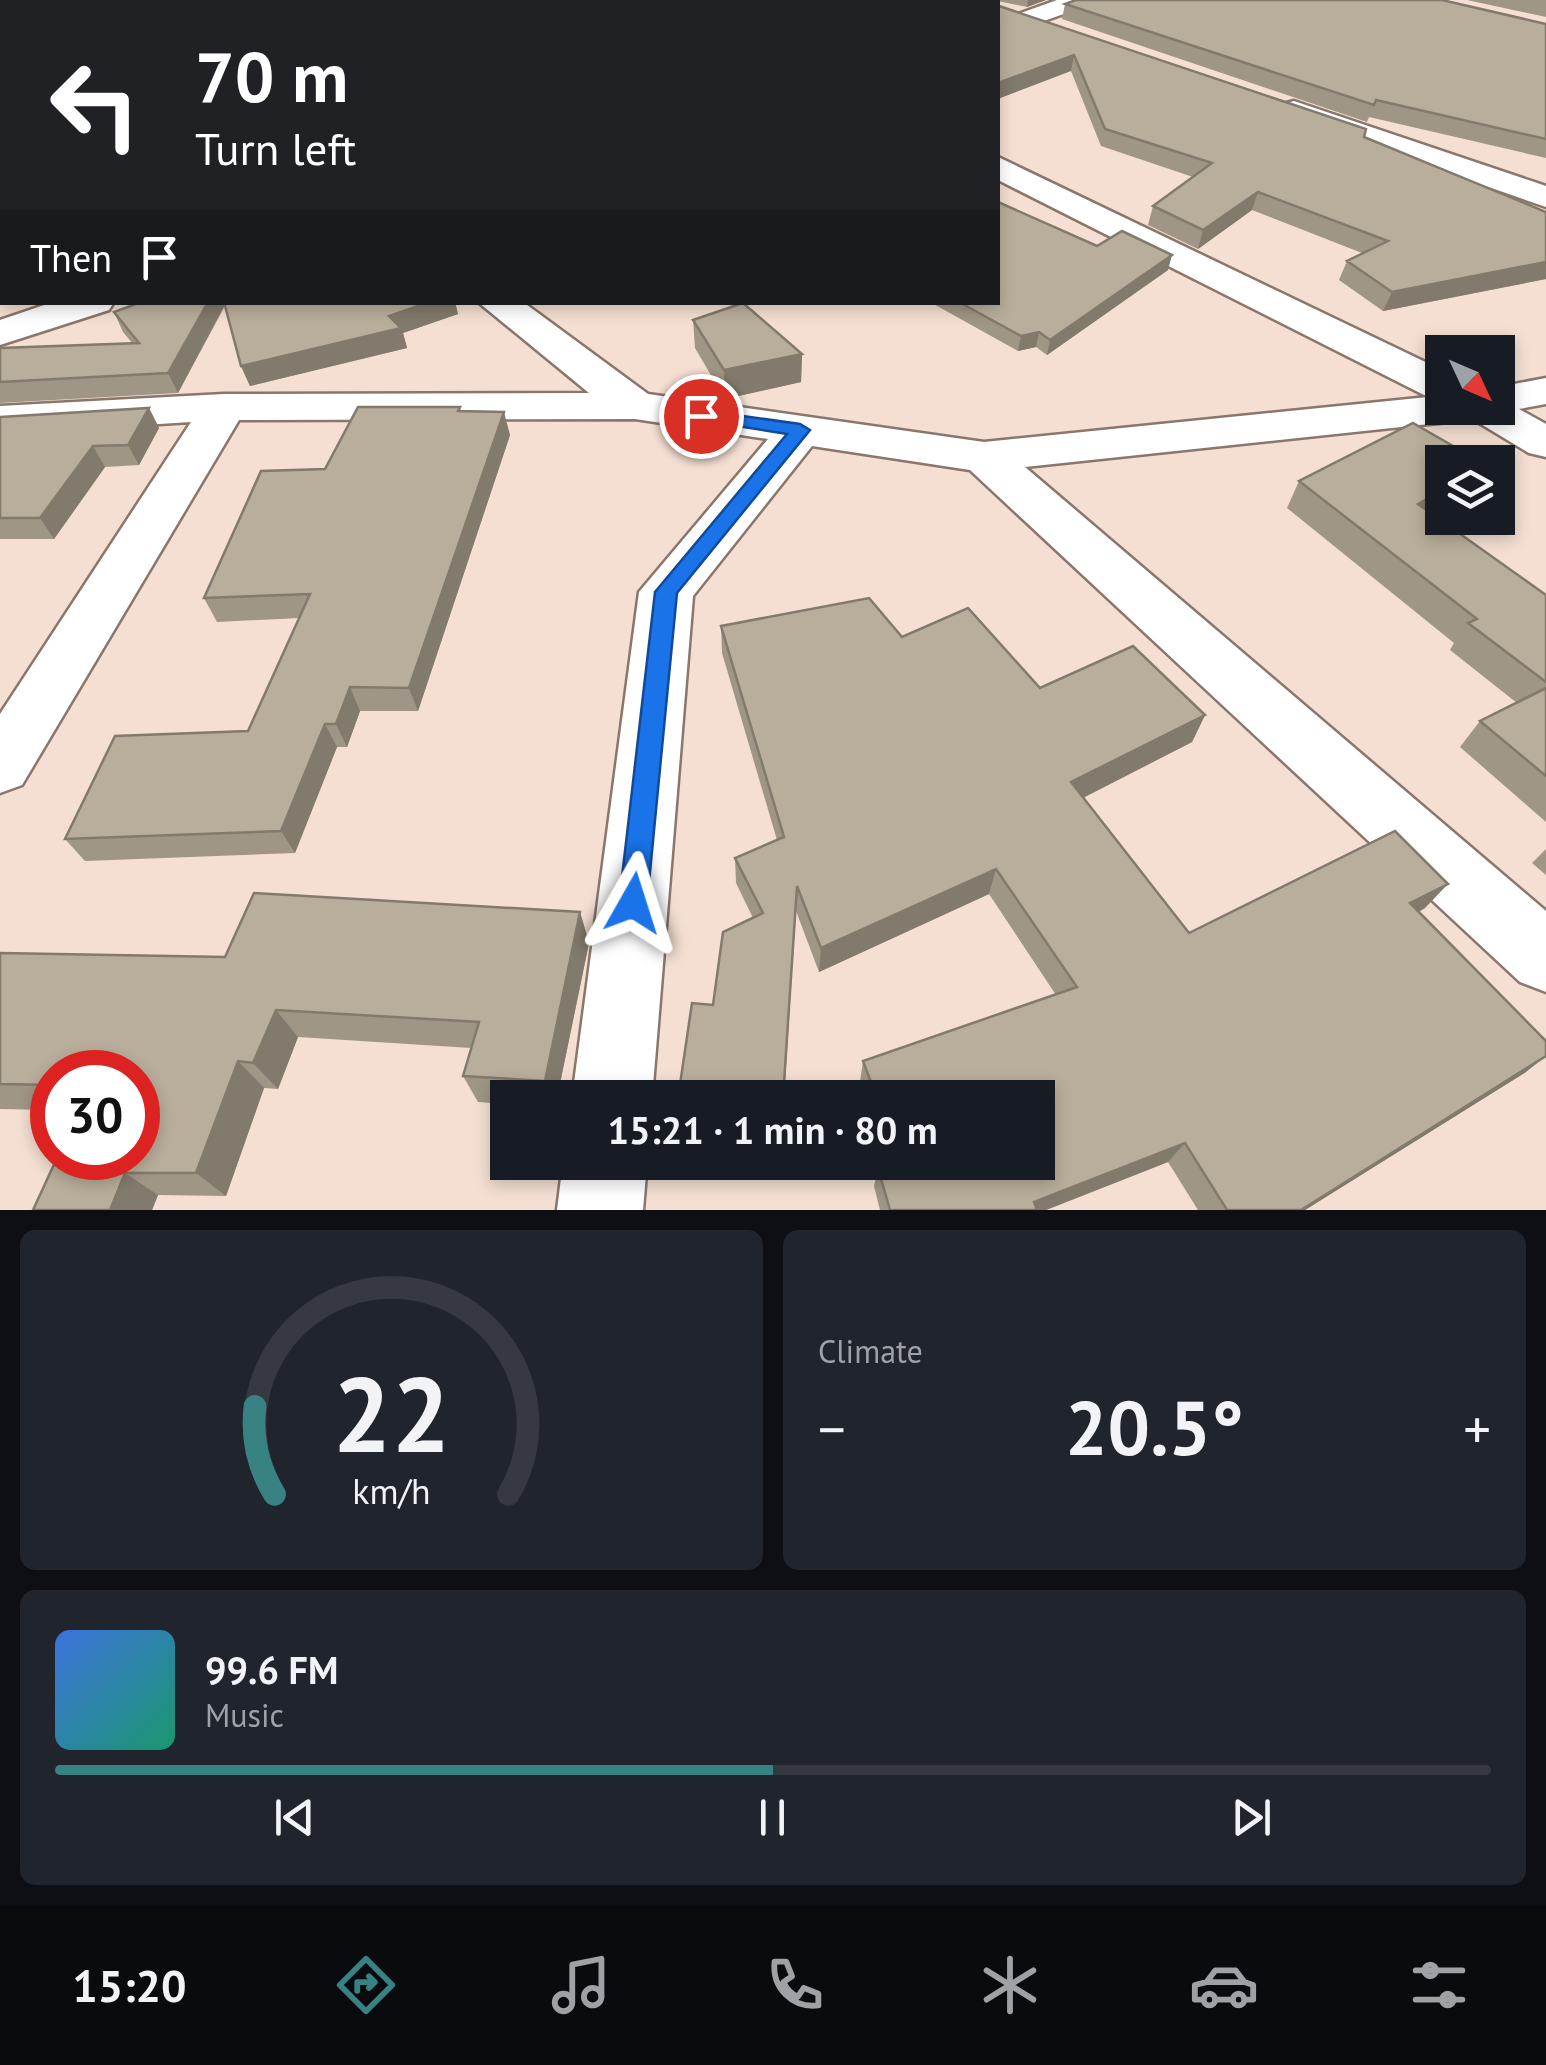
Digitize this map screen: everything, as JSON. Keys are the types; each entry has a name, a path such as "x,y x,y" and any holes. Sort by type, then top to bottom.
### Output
{"street":[{"path":"1000,29 1080,0"},
{"path":"1000,9 1068,33"},
{"path":"1270,102 1546,197"},
{"path":"1000,168 1425,379"},
{"path":"3,328 84,305"},
{"path":"501,305 635,406"},
{"path":"1515,396 1546,390"},
{"path":"0,420 224,407 635,406 984,457 1425,410"},
{"path":"0,766 224,407"},
{"path":"1514,425 1546,443"},
{"path":"614,1080 666,592 800,430"},
{"path":"984,457 1546,957"},
{"path":"600,1210 604,1180"}],"building":[{"path":"1076,0 1442,0 1546,24 1546,139 1376,100 1374,105 1065,4"},
{"path":"1000,6 1366,129 1364,137 1546,212 1546,262 1392,292 1347,261 1388,241 1258,192 1203,230 1153,206 1212,163 1105,129 1074,55 1000,82"},
{"path":"1000,203 1097,246 1122,231 1172,255 1050,340 1039,332 1021,336 964,305 1000,305"},
{"path":"133,305 206,305 168,373 0,382 0,348 139,343 114,312"},
{"path":"225,305 421,305 389,316 401,328 241,366"},
{"path":"745,305 802,354 724,370 693,320"},
{"path":"358,407 460,407 458,411 504,412 409,688 350,687 336,724 325,724 281,831 65,839 115,736 248,731 310,594 204,598 261,471 325,469"},
{"path":"149,408 128,445 93,446 40,518 0,518 0,417"},
{"path":"1413,423 1451,445 1425,445 1425,500 1418,504 1425,509 1425,535 1462,535 1546,595 1546,682 1468,623 1477,619 1299,481"},
{"path":"869,598 902,637 968,608 1040,688 1133,646 1205,715 1071,782 1189,933 1395,831 1448,884 1410,903 1546,1041 1546,1056 1301,1210 1227,1210 1185,1143 1034,1202 1037,1210 890,1210 881,1180 1055,1180 1055,1080 870,1080 863,1061 1077,987 996,869 821,948 797,886 784,1080 681,1080 692,1003 713,1005 723,932 763,913 735,858 784,837 721,626"},
{"path":"1546,688 1546,776 1480,721"},
{"path":"254,893 580,912 545,1080 463,1076 479,1022 276,1010 253,1063 238,1061 196,1173 160,1173 160,1050 30,1050 30,1085 0,1084 0,953 225,957"},
{"path":"47,1180 122,1180 110,1210 33,1210"}],"route":[{"path":"633,903 666,592 800,430 701,416"}]}
